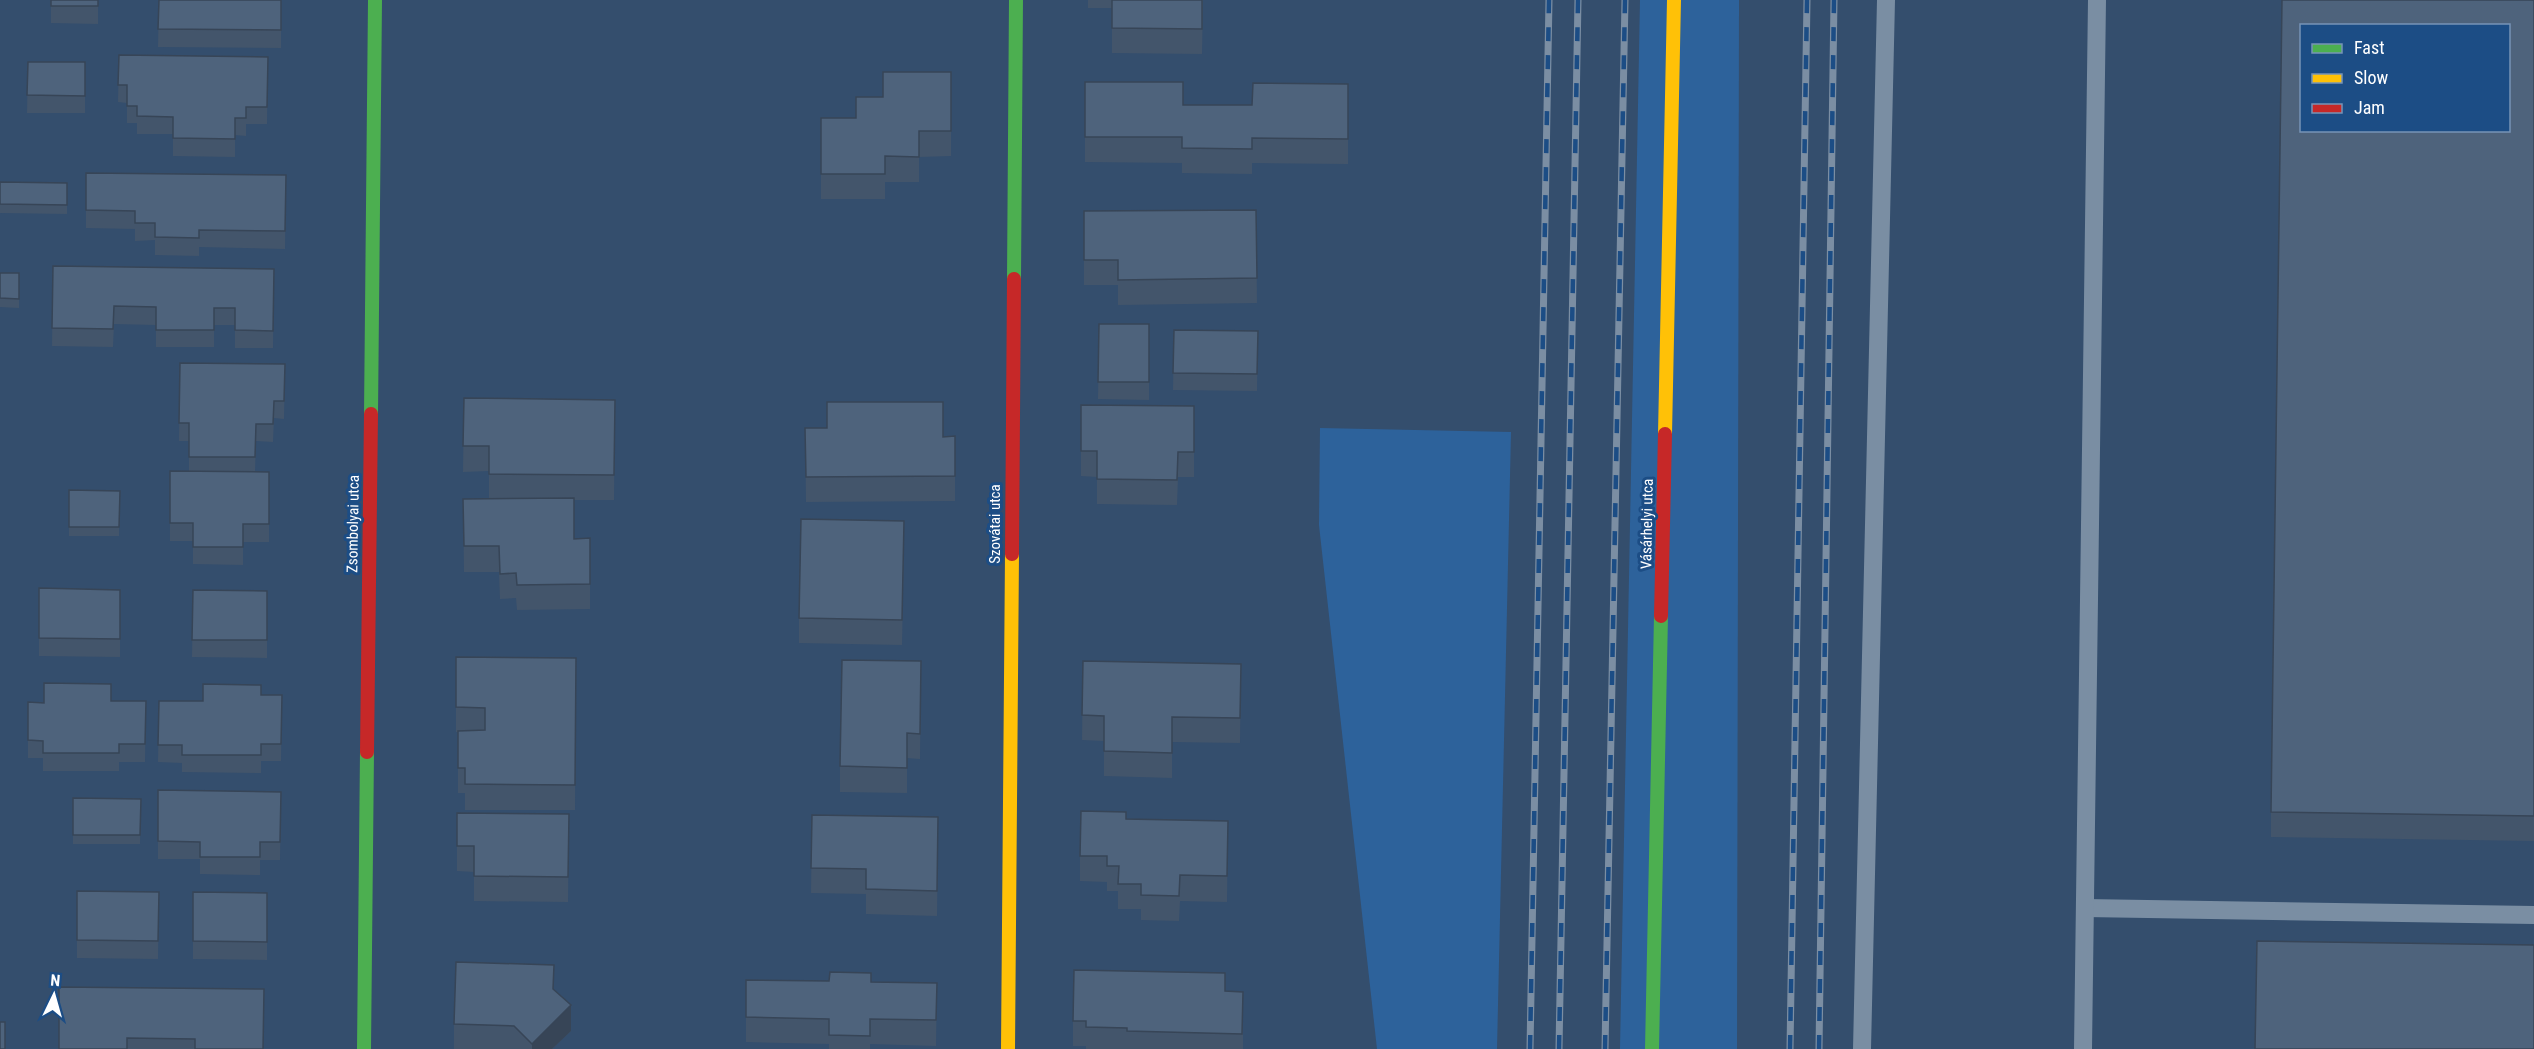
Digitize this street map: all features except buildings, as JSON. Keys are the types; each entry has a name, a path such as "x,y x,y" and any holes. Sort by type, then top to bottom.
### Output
{"street":[{"name":"Zsombolyai utca","path":"364,1049 375,0"},
{"name":"Szovátai utca","path":"1008,1049 1016,0"},
{"name":"Vásárhelyi utca","path":"1652,1049 1674,0"}],"lane":[{"path":"1862,1049 1886,0"},
{"path":"2083,1049 2097,0"},
{"path":"2085,908 2534,915"}],"shaded area":[{"path":"1640,0 1739,0 1737,1049 1620,1049"},
{"path":"1320,428 1511,432 1497,1049 1377,1049 1319,525"}],"railway":[{"path":"1530,1049 1549,0"},
{"path":"1559,1049 1578,0"},
{"path":"1605,1049 1625,0"},
{"path":"1790,1049 1807,0"},
{"path":"1819,1049 1834,0"}],"traffic: fast":[{"path":"371,414 375,0"},
{"path":"1014,279 1016,0"},
{"path":"1652,1049 1661,616"},
{"path":"364,1049 367,752"}],"traffic: slow":[{"path":"1665,434 1674,0"},
{"path":"1008,1049 1012,554"}],"traffic: jam":[{"path":"1012,554 1014,279"},
{"path":"367,752 371,414"},
{"path":"1661,616 1665,434"}]}
